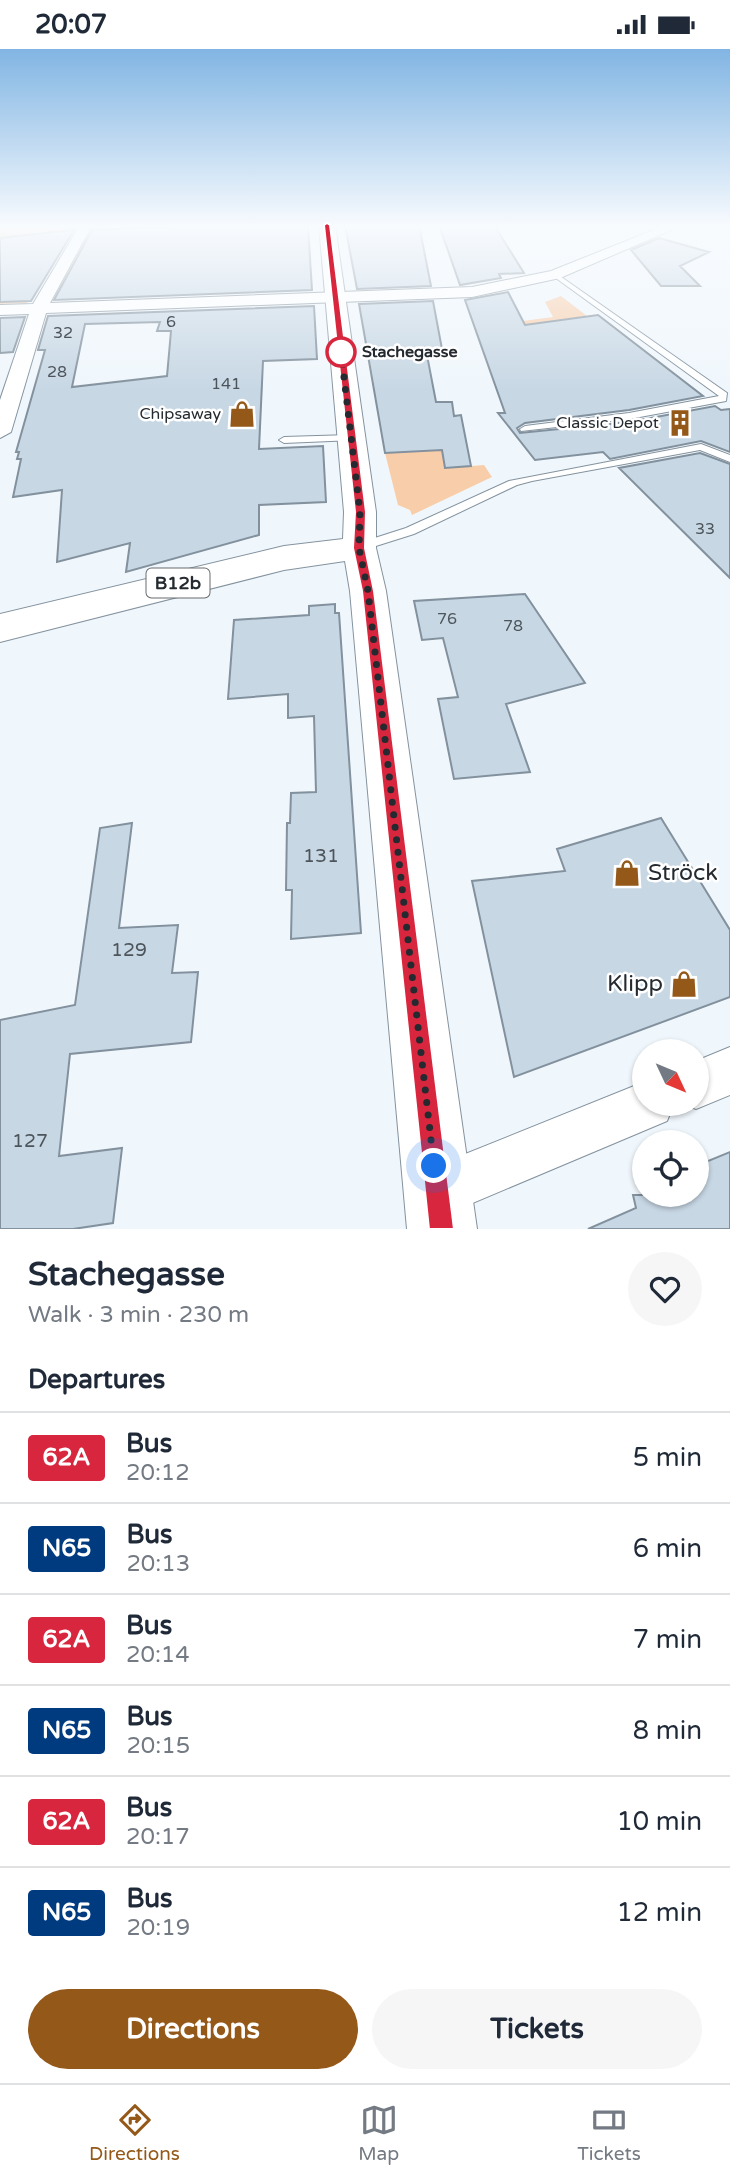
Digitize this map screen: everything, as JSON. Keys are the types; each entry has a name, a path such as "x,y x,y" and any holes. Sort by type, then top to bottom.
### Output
{"main road":[{"path":"333,280 360,512 359,548 368,591 439,1211"},
{"name":"B12b","path":"0,628 284,558 359,548"}],"street":[{"path":"0,432 39,307 54,280"},
{"path":"0,310 472,292 530,280"},
{"path":"709,1080 730,1071"},
{"path":"439,1211 632,1113"}],"lane":[{"path":"525,429 629,415 723,399 727,396 562,280"},
{"path":"284,440 350,438"},
{"path":"359,548 410,531 513,483 531,478 701,447 730,459"}],"shaded area":[{"path":"0,280 42,280 27,303 0,304"},
{"path":"561,296 587,316 525,325 523,321 553,317 545,302"},
{"path":"442,450 445,468 484,465 492,477 412,515 410,510 398,505 385,453"}],"building":[{"path":"0,280 44,280 31,301 0,302"},
{"path":"65,280 311,280 312,290 54,300"},
{"path":"355,280 430,280 431,286 357,289"},
{"path":"458,280 489,280 460,285"},
{"path":"656,280 694,280 700,286 661,286"},
{"path":"508,292 525,325 598,315 703,396 629,410 525,423 517,428 520,433 629,422 715,406 721,410 730,409 730,452 701,441 610,459 603,452 535,460 498,413 505,413 465,300"},
{"path":"433,301 442,349 426,350 436,402 452,402 454,416 461,415 471,466 445,468 442,450 385,453 359,304"},
{"path":"314,306 317,359 263,361 259,449 323,446 326,502 259,505 259,535 126,572 130,543 57,562 62,490 13,497 21,459 17,459 19,452 16,452 45,350 38,350 48,316","holes":["160,322 157,331 171,331 167,376 72,387 85,324"]},
{"path":"25,317 13,352 0,353 0,318"},
{"path":"700,453 730,464 730,578 619,468"},
{"path":"525,594 585,683 506,704 530,772 454,779 438,699 458,697 443,638 422,640 414,601"},
{"path":"335,604 335,613 339,613 361,933 291,939 292,890 286,890 287,823 290,823 291,793 316,792 314,716 288,718 288,694 228,699 234,620 309,615 309,606"},
{"path":"661,818 730,930 730,997 514,1077 472,881 565,871 557,849"},
{"path":"132,823 119,928 178,925 172,973 198,972 191,1042 70,1054 59,1156 122,1148 113,1223 73,1229 0,1229 0,1020 75,1005 100,828"},
{"path":"730,1152 730,1229 588,1229 636,1207 709,1207 709,1161"}],"bus line":[{"name":"62A","path":"334,280 360,512 359,548 368,591 398,874 442,1229"}],"place":[{"name":"Stachegasse","path":"341,352"},
{"name":"Chipsaway","path":"242,414"},
{"name":"Classic Depot","path":"680,423"},
{"name":"Ströck","path":"627,873"},
{"name":"Klipp","path":"684,984"}],"route":[{"path":"341,352 360,512 359,548 368,591 398,874 434,1166"}]}
